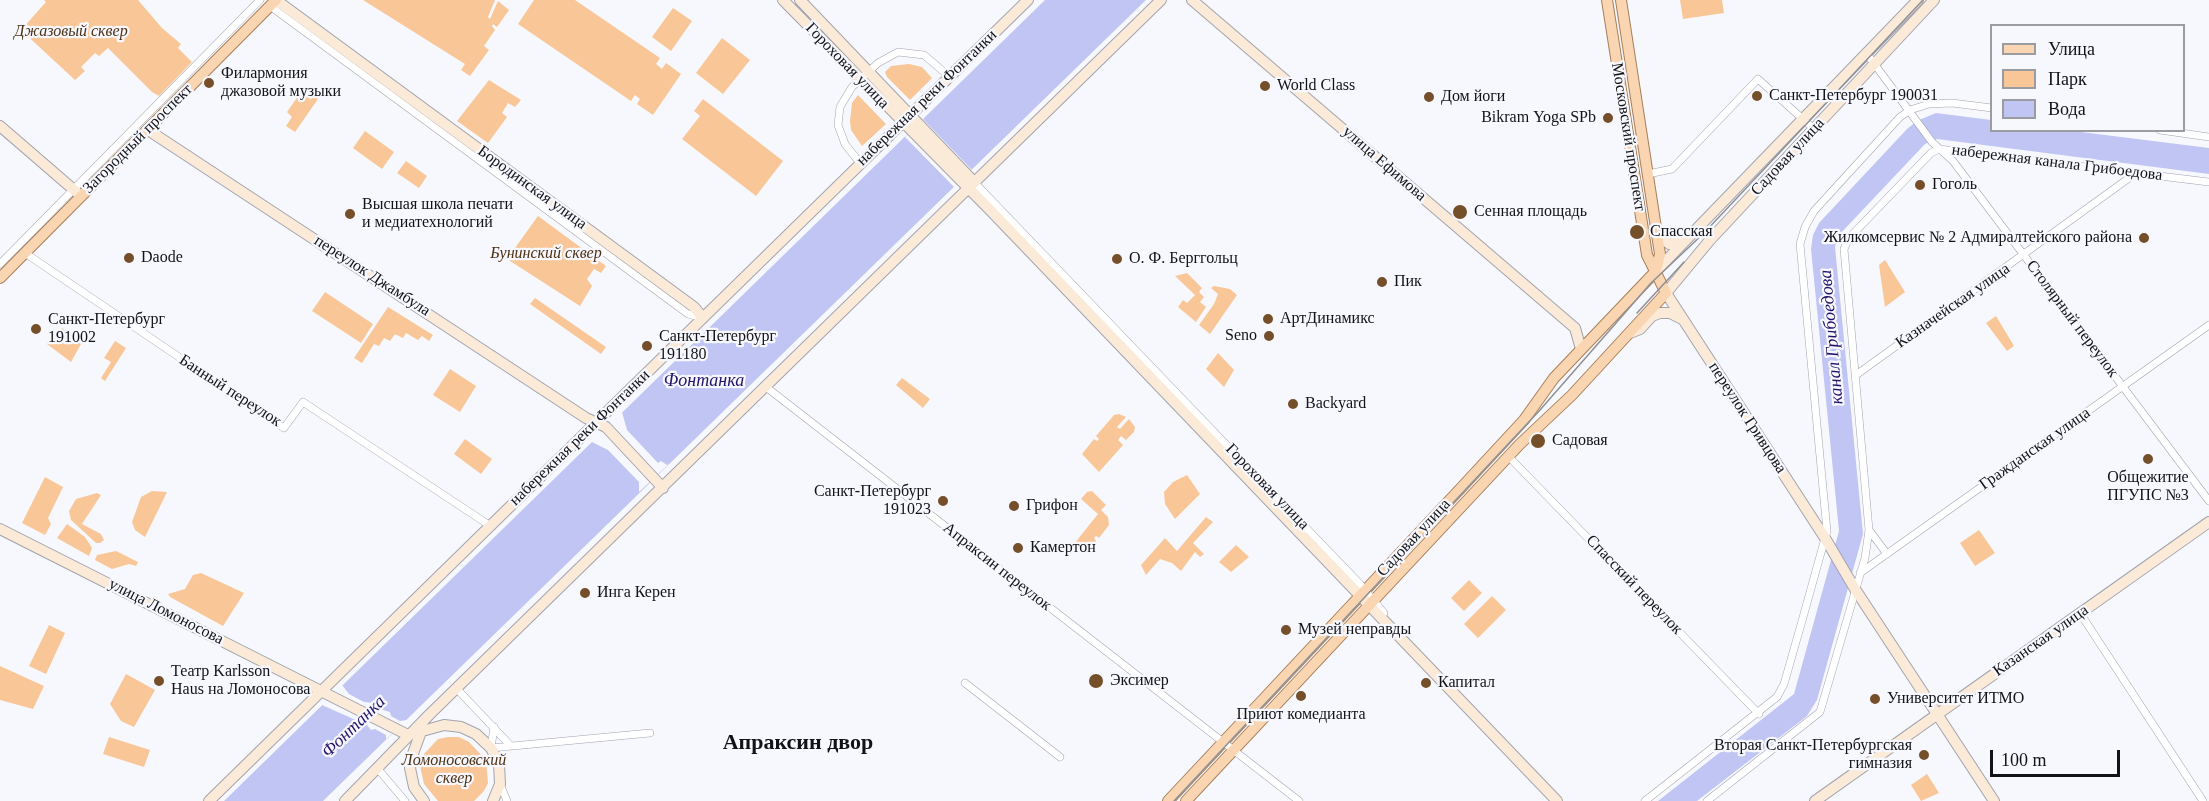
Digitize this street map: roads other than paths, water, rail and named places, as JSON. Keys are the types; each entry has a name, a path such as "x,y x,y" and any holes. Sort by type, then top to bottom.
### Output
{"main road":[{"name":"Гороховая улица","path":"783,0 860,80 907,119 968,181 1362,593 1557,801"},
{"name":"Гороховая улица","path":"800,0 869,71 907,119"},
{"name":"набережная реки Фонтанки","path":"209,801 326,694 489,525 601,425 703,318 1028,0"},
{"path":"345,801 408,735 766,387 968,181 1161,0"},
{"name":"улица Ефимова","path":"1192,0 1575,328"},
{"name":"Московский проспект","path":"1607,0 1647,255 1659,277"},
{"name":"Московский проспект","path":"1621,0 1660,254 1659,277"},
{"name":"Садовая улица","path":"1695,233 1918,0"},
{"name":"Садовая улица","path":"1168,801 1228,746 1371,603 1508,456 1547,416 1572,395 1645,318 1718,231 1935,0"},
{"name":"Загородный проспект","path":"0,278 77,193 148,130 271,2"},
{"name":"Бородинская улица","path":"271,2 694,307 703,318"},
{"path":"0,126 77,193"},
{"name":"переулок Джамбула","path":"148,130 586,418 601,425 663,488"},
{"path":"1659,277 1695,233"},
{"path":"1657,234 1669,244 1680,242 1695,233"},
{"name":"переулок Гривцова","path":"1659,277 1682,319 1834,553 1855,581"},
{"name":"Садовая улица","path":"1185,801 1228,746 1362,593 1524,420 1554,378 1600,328 1659,277"},
{"path":"1630,333 1640,329 1652,316 1660,313 1670,313 1682,319"},
{"path":"1581,349 1575,328 1589,331 1600,328"},
{"name":"Казанская улица","path":"1815,801 2209,522"},
{"name":"улица Ломоносова","path":"0,529 408,735"},
{"path":"1855,581 1994,801"},
{"path":"420,799 411,779 410,764 420,733 430,714"},
{"path":"408,735 444,725 461,727 476,734 491,748 499,764 500,784 493,801"}],"street":[{"name":"Загородный проспект","path":"0,264 77,193 271,2"},
{"path":"860,164 845,144 838,116 844,97 869,71 886,57 907,51 930,58 950,77"},
{"name":"Столярный переулок","path":"1867,54 1932,142 1948,155 2209,501"},
{"path":"1648,174 1672,169 1758,79 1814,129"},
{"path":"1645,801 1759,714 1782,691 1827,531 1800,244 1805,227 1814,211 1900,117 1910,110 1929,104 1952,103 1990,108"},
{"path":"2174,132 2209,137"},
{"name":"набережная канала Грибоедова","path":"1707,801 1820,712 1869,530 1844,249 1846,244 1931,153 1940,149 2209,182"},
{"name":"Казначейская улица","path":"1856,375 2025,256 2137,173"},
{"name":"Банный переулок","path":"25,253 284,428 303,402 489,525"},
{"name":"Гражданская улица","path":"1855,581 1887,554 2209,325"},
{"name":"Апраксин переулок","path":"766,387 1299,801"},
{"name":"Спасский переулок","path":"1508,456 1759,714"},
{"path":"1869,530 1887,554"},
{"name":"Гороховая улица","path":"1371,603 1564,801"},
{"path":"2080,614 2203,801"},
{"path":"965,683 1060,757"},
{"path":"457,689 510,745"},
{"path":"494,728 491,748 650,733"},
{"path":"378,769 405,801"},
{"path":"500,784 507,801"}],"water":[{"name":"Фонтанка","path":"1045,0 1146,0 323,801 224,801"},
{"name":"канал Грибоедова","path":"1936,113 1990,120 1990,132 2081,132 2209,148 2209,174 1937,139 1925,144 1839,235 1835,247 1863,534 1817,700 1807,716 1697,801 1658,801 1794,694 1839,531 1811,249 1813,235 1819,223 1917,121"}],"tram line":[{"path":"1174,801 1540,410 1651,283 1704,233 1923,0"},
{"path":"1637,313 1684,262"}],"place":[{"name":"Филармония джазовой музыки","path":"209,83"},
{"name":"World Class","path":"1265,86"},
{"name":"Санкт-Петербург 190031","path":"1757,96"},
{"name":"Дом йоги","path":"1429,97"},
{"name":"Bikram Yoga SPb","path":"1608,118"},
{"name":"Гоголь","path":"1920,185"},
{"name":"Сенная площадь","path":"1460,212"},
{"name":"Высшая школа печати и медиатехнологий","path":"350,214"},
{"name":"Спасская","path":"1637,232"},
{"name":"Жилкомсервис № 2 Адмиралтейского района","path":"2144,238"},
{"name":"Daode","path":"129,258"},
{"name":"О. Ф. Берггольц","path":"1117,259"},
{"name":"Пик","path":"1382,282"},
{"name":"АртДинамикс","path":"1268,319"},
{"name":"Санкт-Петербург 191002","path":"36,329"},
{"name":"Seno","path":"1269,336"},
{"name":"Санкт-Петербург 191180","path":"647,346"},
{"name":"Backyard","path":"1293,404"},
{"name":"Садовая","path":"1538,441"},
{"name":"Общежитие ПГУПС №3","path":"2148,459"},
{"name":"Санкт-Петербург 191023","path":"943,501"},
{"name":"Грифон","path":"1014,506"},
{"name":"Камертон","path":"1018,548"},
{"name":"Инга Керен","path":"585,593"},
{"name":"Музей неправды","path":"1286,630"},
{"name":"Театр Karlsson Haus на Ломоносова","path":"159,681"},
{"name":"Эксимер","path":"1096,681"},
{"name":"Капитал","path":"1426,683"},
{"name":"Приют комедианта","path":"1301,696"},
{"name":"Университет ИТМО","path":"1875,699"},
{"name":"Вторая Санкт-Петербургская гимназия","path":"1924,755"}],"district":[{"name":"Апраксин двор","path":"798,743"}],"park label":[{"name":"Джазовый сквер","path":"71,32"},
{"name":"Бунинский сквер","path":"546,254"},
{"name":"Ломоносовский сквер","path":"454,770"}]}
